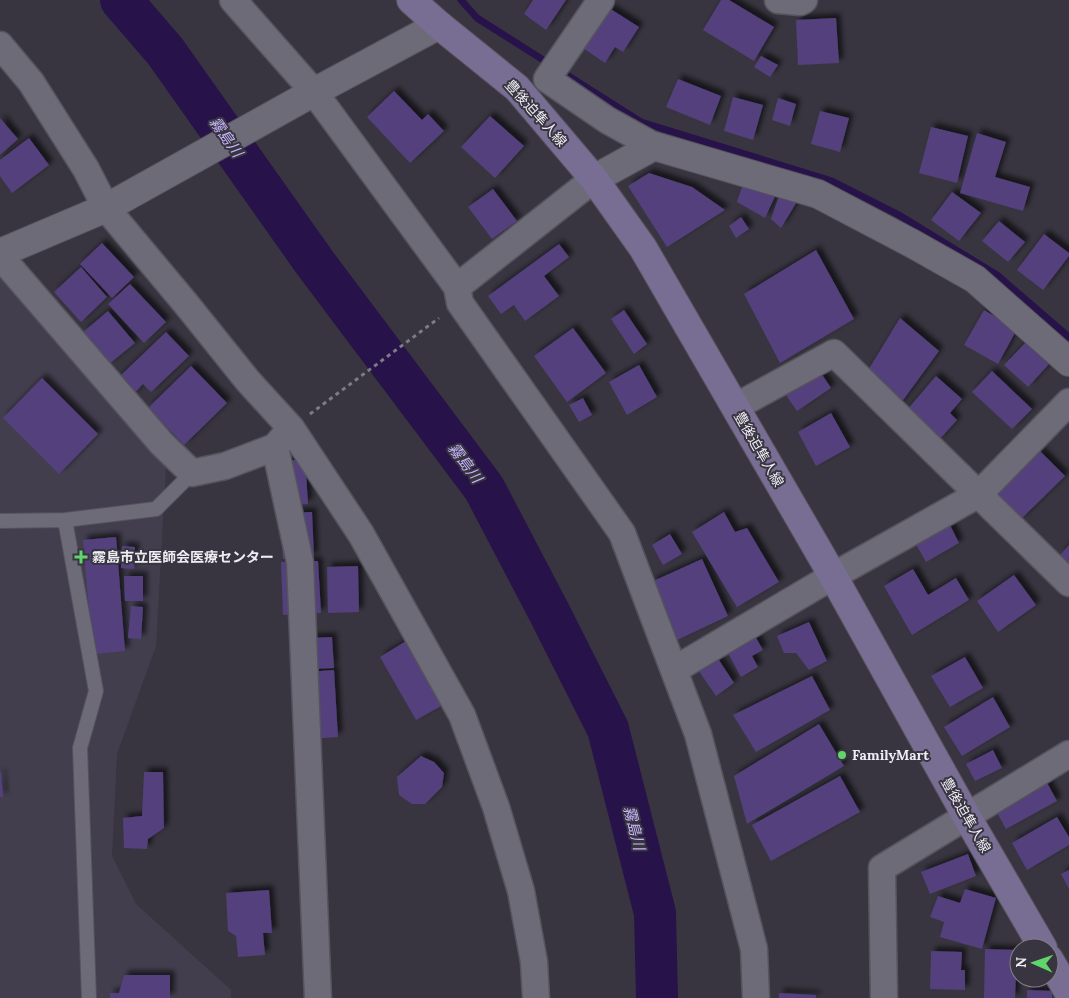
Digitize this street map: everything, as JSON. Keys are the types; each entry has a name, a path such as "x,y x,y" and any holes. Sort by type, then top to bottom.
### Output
{"main road":[{"name":"豊後迫隼人線","path":"411,0 517,88 594,179 643,248 1037,938"},
{"path":"1059,976 1069,993"}],"street":[{"path":"233,0 314,92 459,295 622,533 698,734 754,949 756,998"},
{"path":"601,0 553,69 607,120 654,146 818,194 975,279 1069,362"},
{"path":"778,0 800,2 804,0"},
{"path":"283,437 224,466 192,474 162,444 0,255 106,208 439,25"},
{"path":"0,45 31,82 86,169 106,208 248,381 283,437 361,534 462,716 496,807 521,891 534,962 536,998"},
{"path":"459,295 594,179 654,146"},
{"path":"735,407 834,353 1069,583"},
{"path":"674,670 832,576 980,494 1069,402"},
{"path":"283,437 300,562 318,998"},
{"path":"884,998 882,868 967,818 1069,754"}],"lane":[{"path":"0,521 65,520 156,509 192,474"},
{"path":"65,520 96,691 80,748 89,998"}],"path":[{"path":"283,437 459,295"}],"shaded area":[{"name":"霧島市立医師会医療センター","path":"0,273 166,468 156,646 117,754 112,856 136,904 231,990 231,998 0,998"}],"building":[{"path":"533,0 566,0 546,30 524,14"},
{"path":"721,0 729,0 774,27 754,61 703,30"},
{"path":"609,8 639,27 623,52 615,47 605,63 583,48"},
{"path":"836,18 839,63 798,65 796,20"},
{"path":"761,56 778,65 770,77 754,67"},
{"path":"678,79 721,96 710,125 666,107"},
{"path":"394,91 422,120 428,114 444,131 410,163 367,117"},
{"path":"733,97 763,105 753,140 724,131"},
{"path":"778,98 796,104 790,126 772,120"},
{"path":"820,111 849,118 840,152 811,144"},
{"path":"490,116 524,146 495,178 461,147"},
{"path":"0,118 18,139 0,155"},
{"path":"931,127 968,136 957,183 919,173"},
{"path":"977,133 1006,142 995,177 1030,187 1023,211 960,193"},
{"path":"29,138 49,165 12,193 0,176 0,160"},
{"path":"649,173 692,187 725,210 667,247 628,186"},
{"path":"745,177 778,190 765,218 737,202"},
{"path":"782,187 801,195 781,228 771,219"},
{"path":"493,189 517,221 492,239 468,207"},
{"path":"952,192 981,213 959,241 931,220"},
{"path":"741,217 749,229 736,238 729,226"},
{"path":"999,221 1025,242 1008,262 982,241"},
{"path":"1044,234 1069,253 1069,256 1043,290 1017,270"},
{"path":"102,243 134,277 112,298 80,264"},
{"path":"559,244 569,257 544,276 559,296 525,321 514,305 501,314 488,296"},
{"path":"816,250 854,319 780,363 744,294"},
{"path":"81,267 107,297 81,322 54,292"},
{"path":"130,284 166,322 144,343 108,304"},
{"path":"624,310 647,344 634,354 611,319"},
{"path":"984,310 1017,329 998,364 964,345"},
{"path":"108,311 135,343 109,364 83,332"},
{"path":"900,318 939,351 898,407 867,372"},
{"path":"573,328 606,373 567,402 534,356"},
{"path":"166,332 189,356 151,392 143,384 132,396 117,379"},
{"path":"1027,341 1050,363 1028,387 1004,365"},
{"path":"815,364 831,388 797,411 781,388"},
{"path":"639,365 657,397 627,415 609,382"},
{"path":"191,366 227,403 184,445 148,408"},
{"path":"992,371 1032,409 1012,429 972,392"},
{"path":"936,376 962,399 950,413 957,420 938,441 906,411"},
{"path":"42,378 98,434 59,474 3,418"},
{"path":"583,398 592,415 579,422 569,405"},
{"path":"831,413 850,447 816,466 798,432"},
{"path":"1040,451 1065,476 1020,520 995,495"},
{"path":"295,460 306,472 308,504 281,506 278,461"},
{"path":"312,512 314,557 283,559 281,513"},
{"path":"724,512 735,532 747,528 779,582 737,607 692,532"},
{"path":"946,517 959,543 926,562 912,537"},
{"path":"670,534 682,554 663,565 652,545"},
{"path":"116,537 125,651 95,654 92,648 83,540"},
{"path":"1069,545 1069,564 1060,555"},
{"path":"122,546 135,547 134,569 121,568"},
{"path":"702,559 728,616 677,640 651,582"},
{"path":"318,561 321,613 283,615 281,562"},
{"path":"358,566 359,612 328,613 327,567"},
{"path":"913,569 928,595 956,578 969,600 912,635 884,586"},
{"path":"1014,575 1036,605 998,632 977,601"},
{"path":"124,576 143,576 143,601 125,601"},
{"path":"131,606 143,607 141,639 128,638"},
{"path":"809,622 827,661 809,670 796,653 784,653 777,636"},
{"path":"751,629 763,650 752,656 758,667 741,677 728,653 723,656 718,648"},
{"path":"332,637 334,668 310,669 309,638"},
{"path":"406,641 443,705 416,720 380,657"},
{"path":"715,654 734,683 716,696 696,667"},
{"path":"965,657 983,688 950,707 931,676"},
{"path":"334,670 338,737 296,740 292,673"},
{"path":"812,676 830,710 756,752 733,715"},
{"path":"993,697 1010,727 962,756 944,727"},
{"path":"819,724 844,766 747,824 734,776"},
{"path":"993,750 1002,768 975,781 966,764"},
{"path":"421,756 434,762 444,773 442,787 425,804 412,804 399,795 397,777"},
{"path":"1,772 3,797 0,797"},
{"path":"144,772 163,772 164,828 148,839 147,849 124,848 123,818 142,816"},
{"path":"840,776 860,812 771,861 752,825"},
{"path":"1045,779 1057,801 1006,829 988,796"},
{"path":"1057,817 1069,837 1069,845 1027,870 1012,843"},
{"path":"968,854 976,876 930,894 921,872"},
{"path":"1069,870 1069,889 1061,874"},
{"path":"965,889 996,898 982,949 940,937 944,922 930,917 938,896 960,903"},
{"path":"269,890 272,933 263,933 265,955 238,957 236,936 228,931 226,893"},
{"path":"985,949 1009,950 1009,988 1015,988 1015,998 984,998"},
{"path":"931,951 962,952 961,970 965,970 965,990 930,989"},
{"path":"124,975 170,975 170,998 110,998 110,993 119,993"},
{"path":"1027,990 1052,991 1052,998 1027,998"},
{"path":"779,993 816,995 816,998 779,998"}],"waterway":[{"name":"霧島川","path":"121,0 165,51 315,263 484,488 608,729 655,913 657,998"},
{"path":"461,0 477,18 641,122 832,181 899,215 997,275 1069,337"}],"place":[{"name":"霧島市立医師会医療センター","path":"81,557"},
{"name":"FamilyMart","path":"842,755"}]}
